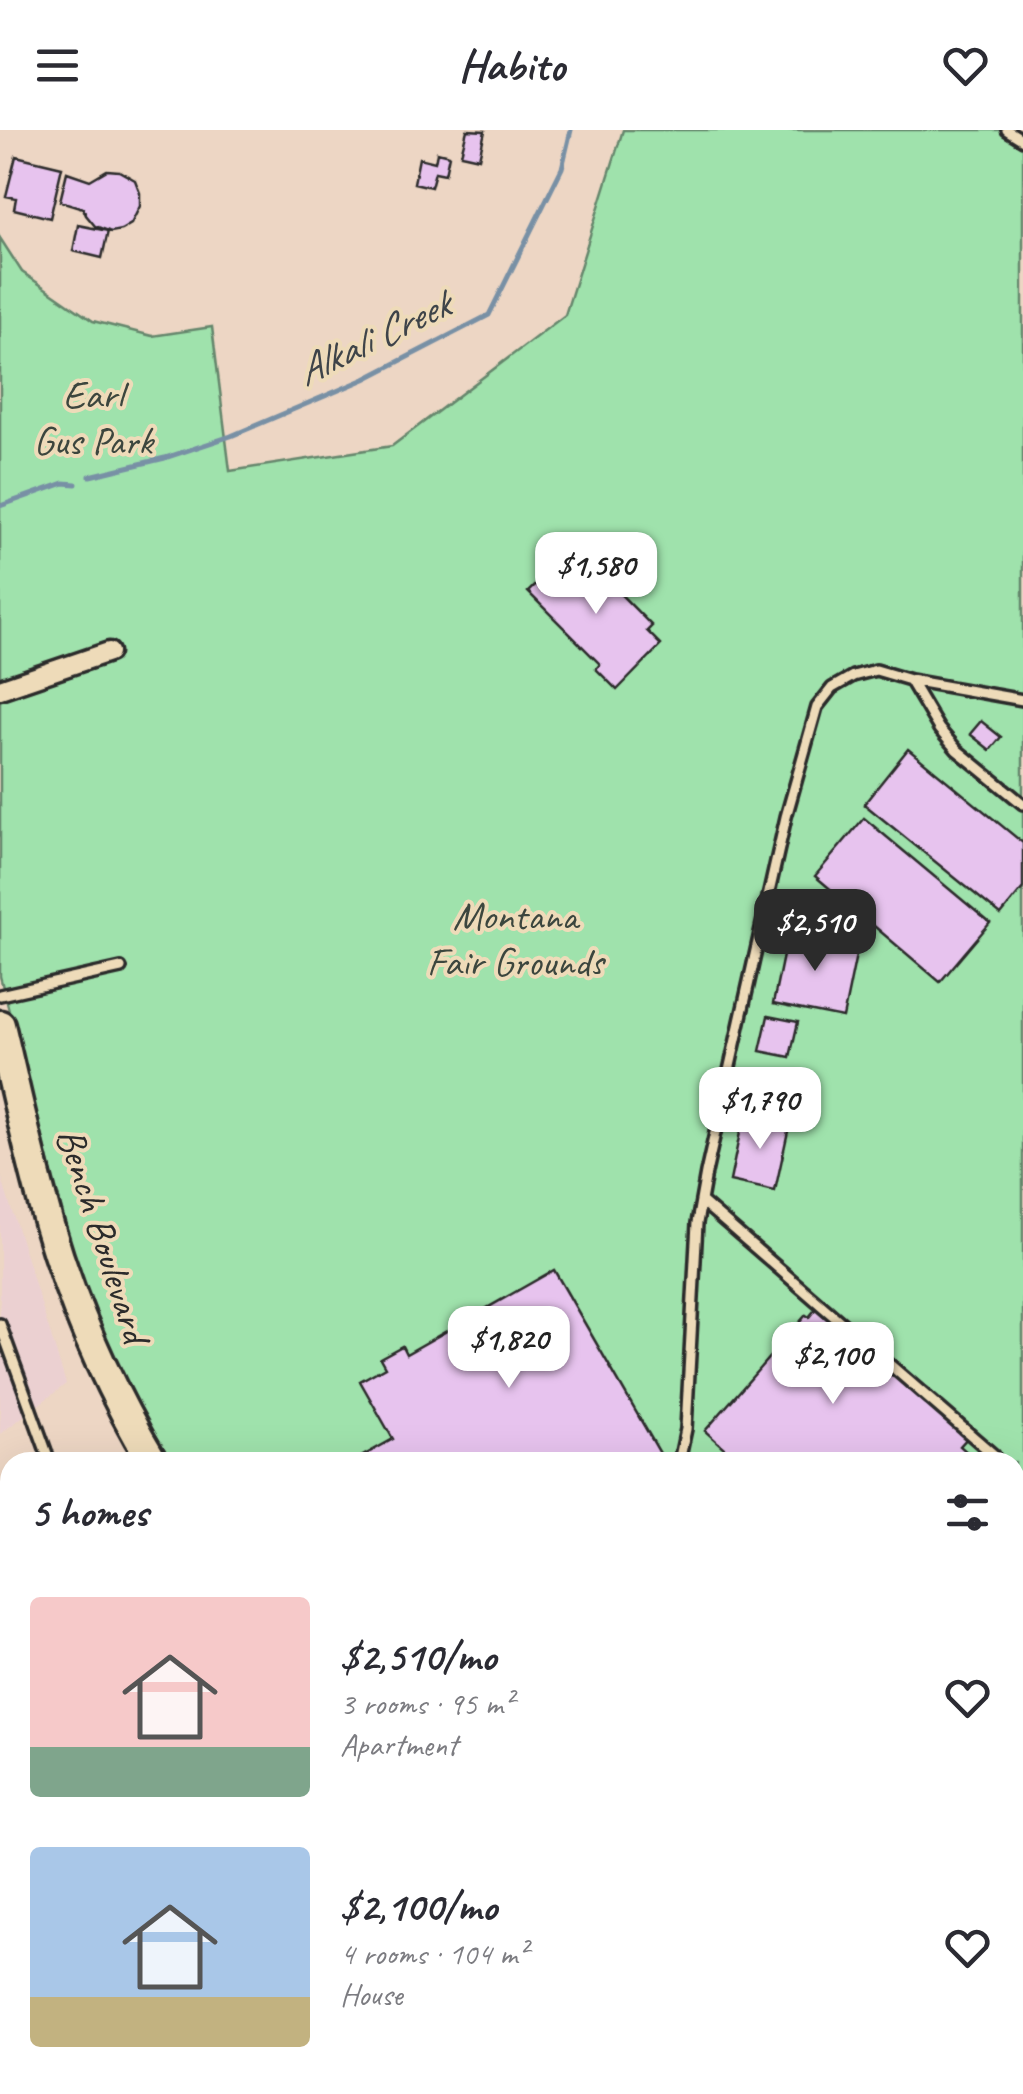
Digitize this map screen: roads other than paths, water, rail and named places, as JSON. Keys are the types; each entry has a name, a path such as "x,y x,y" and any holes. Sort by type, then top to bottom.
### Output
{"main road":[{"name":"Bench Boulevard","path":"0,1025 49,1225 66,1276 118,1400 147,1452"},
{"path":"0,1086 32,1218 60,1304 92,1384 129,1452"}],"street":[{"path":"0,689 109,652"}],"lane":[{"path":"1007,130 1023,140"},
{"path":"681,1452 686,1428 701,1201 786,817 817,706 832,688 853,676 876,670 1023,700"},
{"path":"910,680 939,729 957,750 1023,804"},
{"path":"0,995 122,968"},
{"path":"701,1201 991,1452"},
{"path":"0,1324 46,1452"}],"waterway":[{"name":"Alkali Creek","path":"90,476 165,458 231,436 365,379 489,315 562,168 571,130"},
{"name":"Alkali Creek","path":"0,506 64,483 76,484"}],"park label":[{"name":"Earl Gus Park","path":"93,418"},
{"name":"Montana Fair Grounds","path":"515,939"}]}
